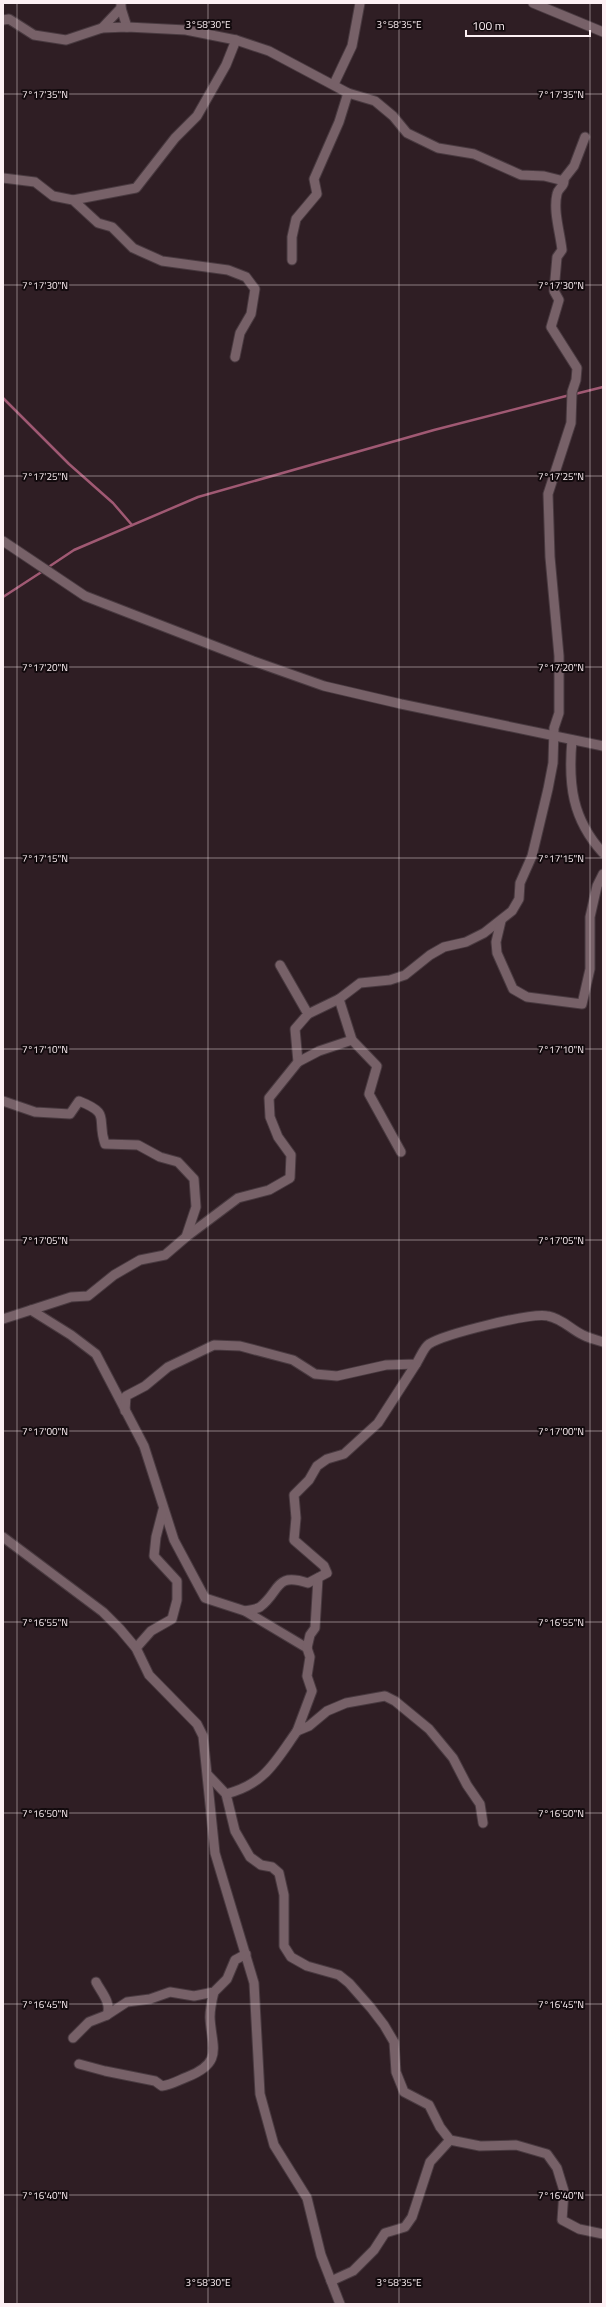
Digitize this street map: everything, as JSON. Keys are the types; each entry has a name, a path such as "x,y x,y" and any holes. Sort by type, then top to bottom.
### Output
{"street":[{"path":"334,84 352,46 360,3"},
{"path":"533,3 603,32"},
{"path":"121,5 127,27"},
{"path":"102,28 121,5"},
{"path":"3,20 9,19 34,35 66,40 102,28 127,27 186,30 236,40 269,51 313,76 334,84 348,93 375,101 393,116 407,133 438,148 474,154 521,175 544,176 563,180"},
{"path":"3,178 35,182 53,196 72,200 136,188 175,138 197,116 226,65 236,40"},
{"path":"292,260 292,237 296,219 317,194 314,179 339,122 348,93"},
{"path":"298,1062 295,1028 308,1014 339,999 360,983 390,980 405,975 430,955 444,947 466,942 484,933 512,911 519,899 520,883 532,856 548,789 553,763 554,728 559,713 559,656 550,557 548,494 571,423 572,398 577,368 551,327 559,300 554,291 558,257 562,250 556,200 558,190 564,185 563,180 574,166 585,137"},
{"path":"72,200 98,223 112,227 133,248 162,261 211,266 246,277 255,289 251,314 240,333 235,357"},
{"path":"3,541 85,596 260,664 324,686 401,704 603,746"},
{"path":"572,740 570,762 574,804 594,843 603,853"},
{"path":"501,921 496,942 498,953 513,989 527,997 582,1004 590,969 590,917 598,886 603,874"},
{"path":"280,965 308,1014"},
{"path":"339,999 352,1040 377,1066 369,1094 401,1152"},
{"path":"3,1319 71,1297 88,1296 114,1275 140,1260 166,1255 186,1237 238,1198 269,1190 290,1178 291,1155 278,1137 270,1117 269,1098 298,1062 319,1051 352,1040"},
{"path":"3,1101 35,1112 70,1114 79,1101 96,1108 102,1118 102,1135 104,1144 138,1145 160,1157 178,1162 194,1178 196,1207 186,1237"},
{"path":"30,1310 71,1335 96,1354 111,1380 124,1412 144,1446 163,1510 174,1540 205,1598 245,1611 306,1648 310,1657 307,1676 312,1691 297,1732 276,1761 256,1782 245,1789 226,1794"},
{"path":"245,1611 260,1607 282,1582 293,1578 308,1583 327,1572 324,1566 294,1540 296,1518 294,1495 309,1480 317,1466 327,1459 344,1454 378,1423 428,1344 473,1328 534,1316 547,1316 568,1324 582,1335 603,1342"},
{"path":"124,1412 126,1396 145,1386 168,1366 190,1358 214,1345 240,1346 294,1360 315,1374 337,1376 386,1365 416,1364"},
{"path":"136,1648 151,1631 172,1619 177,1600 177,1581 154,1556 156,1538 163,1510"},
{"path":"3,1537 103,1612 136,1648 149,1675 197,1724 203,1736 215,1853 246,1954 256,2000 260,2094 270,2132 280,2156 307,2198 321,2255 340,2304"},
{"path":"306,1648 310,1635 315,1628 318,1578"},
{"path":"297,1732 309,1726 327,1711 346,1703 385,1696 395,1701 429,1729 453,1758 467,1785 480,1804 483,1823"},
{"path":"208,1775 226,1794 235,1831 250,1857 261,1865 272,1868 279,1873 284,1895 284,1946 291,1957 306,1966 339,1975 349,1983 384,2025 394,2042 396,2072 404,2092 429,2105 440,2127 450,2140 480,2146 516,2145 547,2154 557,2168 564,2191 562,2220 578,2229 603,2234"},
{"path":"72,2038 89,2022 107,2015 127,2002 150,1999 170,1992 194,1996 214,1992 227,1979 235,1960 246,1954"},
{"path":"96,1982 108,2003 109,2009 107,2015"},
{"path":"79,2064 105,2071 156,2081 162,2086 194,2075 212,2058 214,2052 210,2018 214,1992"},
{"path":"331,2281 353,2271 374,2250 385,2233 404,2227 412,2217 430,2162 450,2140"}],"waterway":[{"path":"575,394 603,387"},
{"path":"47,568 74,550 198,497 434,430 570,395"},
{"path":"3,398 69,464 113,503 132,525"},
{"path":"3,597 43,571"}]}
